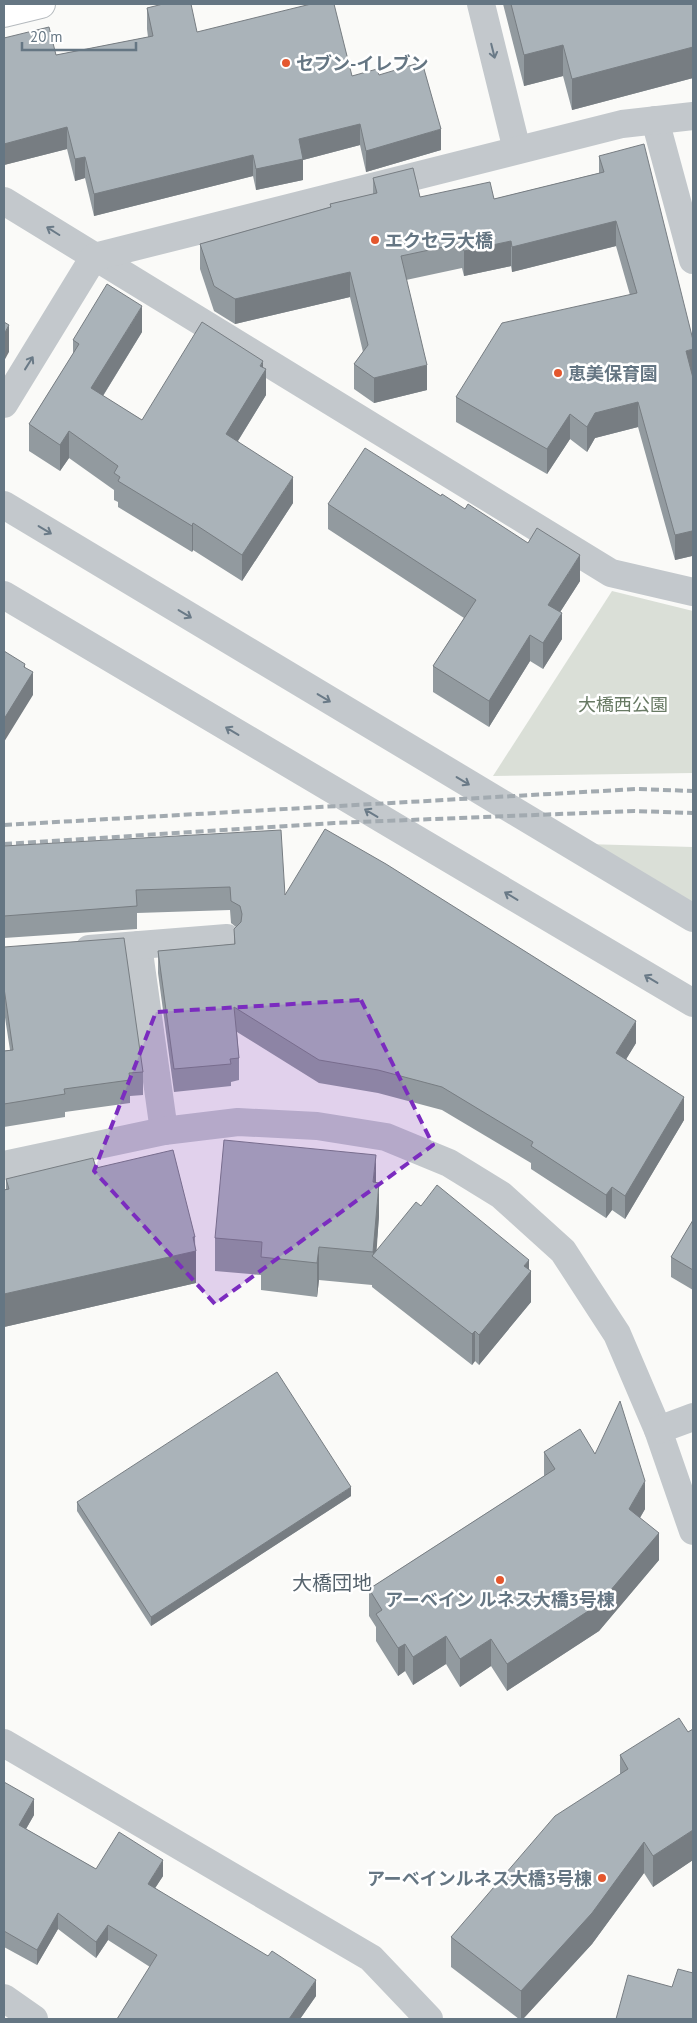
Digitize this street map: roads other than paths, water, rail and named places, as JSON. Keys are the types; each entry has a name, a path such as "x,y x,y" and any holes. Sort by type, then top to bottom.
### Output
{"main road":[{"path":"4,13 41,4"}],"street":[{"path":"481,4 517,150"},
{"path":"4,404 94,257 622,124 693,116"},
{"path":"655,120 693,260"},
{"path":"4,201 612,573 693,592"},
{"path":"4,505 693,918"},
{"path":"4,595 693,1003"},
{"path":"61,951 227,938"},
{"path":"138,945 164,1131"},
{"path":"4,1165 164,1131 238,1122 317,1126 386,1137 449,1163 501,1195 564,1251 617,1334 658,1430 693,1531"},
{"path":"658,1430 693,1417"},
{"path":"4,1743 372,1958 429,2019"},
{"path":"4,1998 34,2019"}],"railway":[{"path":"4,825 637,789 693,791"},
{"path":"4,844 334,823 635,811 693,813"}],"place":[{"name":"セブン-イレブン","path":"286,63"},
{"name":"エクセラ大橋","path":"375,240"},
{"name":"恵美保育園","path":"558,373"},
{"name":"アーベイン ルネス大橋3号棟","path":"500,1580"},
{"name":"アーベインルネス大橋3号棟","path":"602,1878"}],"district":[{"name":"大橋団地","path":"332,1583"}],"park label":[{"name":"大橋西公園","path":"623,704"}]}
